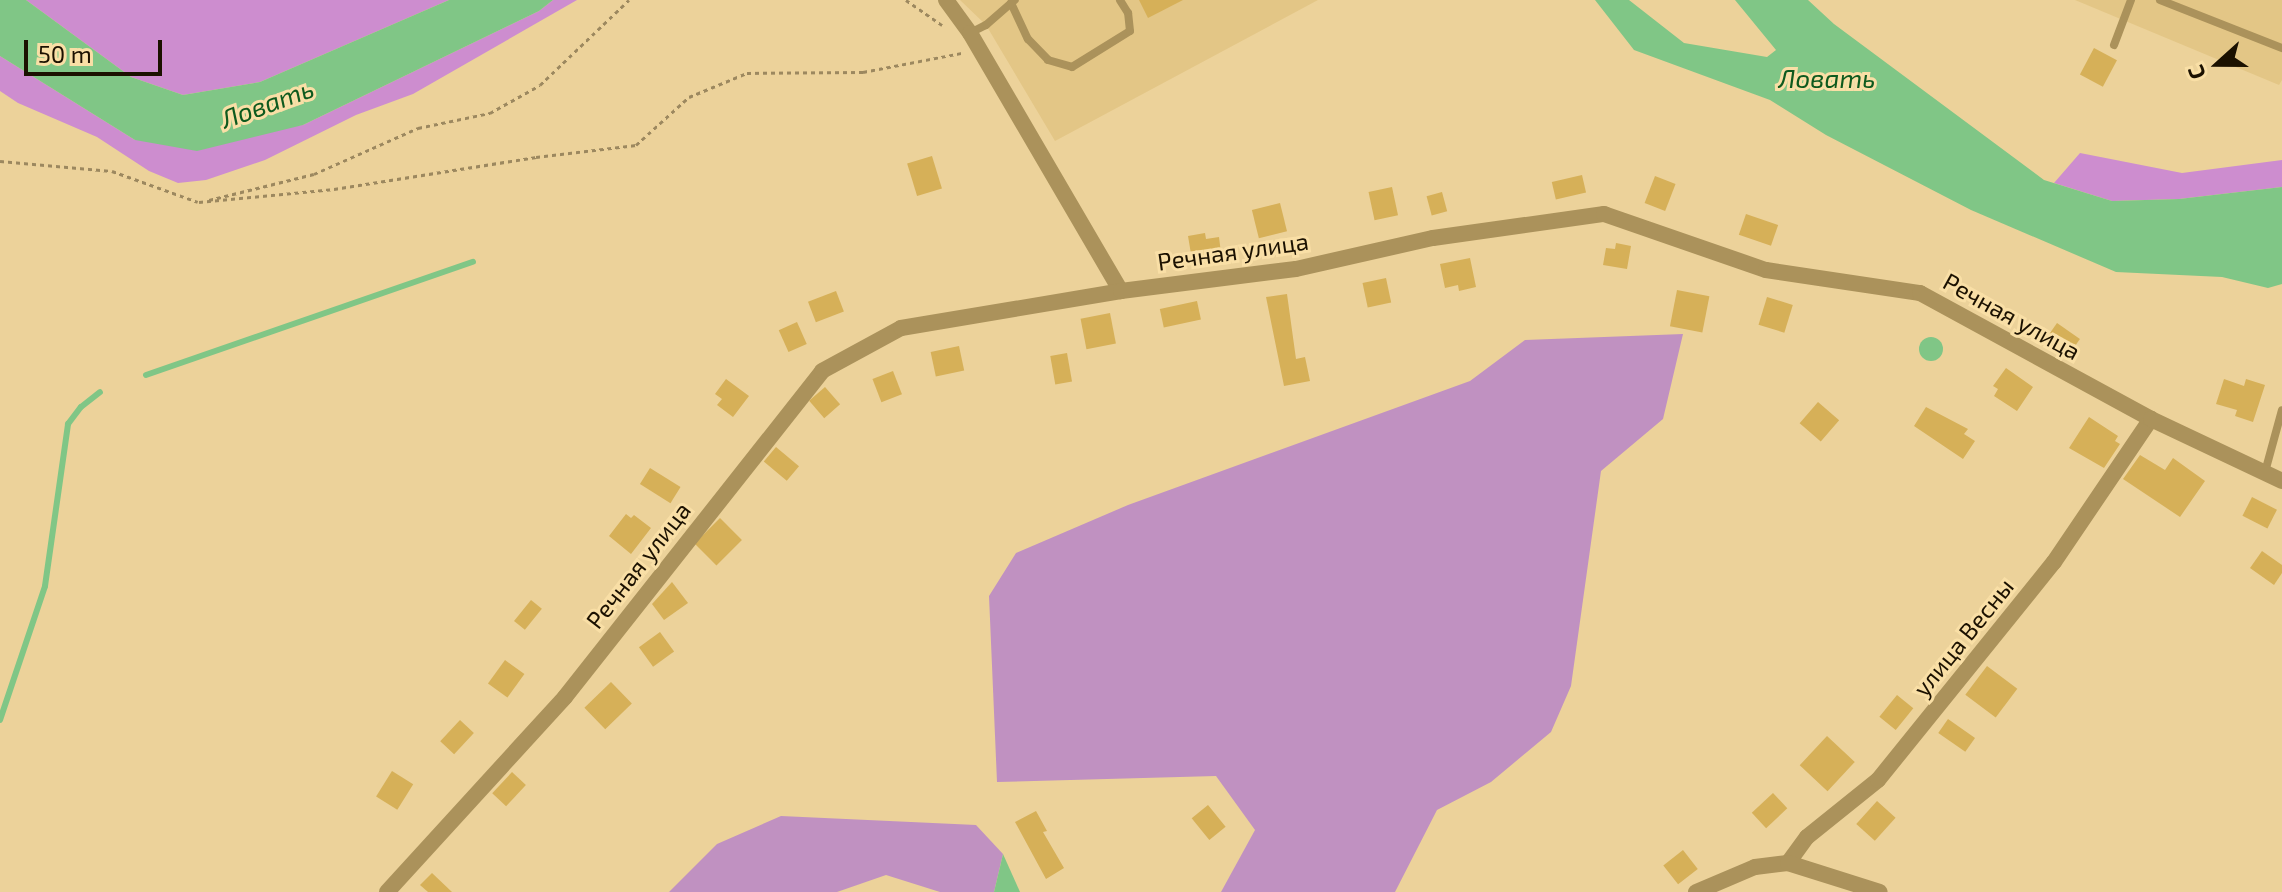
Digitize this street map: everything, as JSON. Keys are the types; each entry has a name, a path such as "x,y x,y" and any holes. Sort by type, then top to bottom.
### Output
{"street":[{"path":"946,0 981,51 1121,291"},
{"name":"Речная улица","path":"387,892 565,697 822,371 901,328 1121,291 1296,269 1433,238 1604,214 1766,270 1920,293 2151,419 2282,481"},
{"name":"улица Весны","path":"1788,863 1807,837 1878,780 2054,562 2151,419"},
{"path":"1696,892 1755,867 1788,863 1880,892"}],"lane":[{"path":"970,33 1013,2 1028,39 1048,60 1072,67 1130,31 1128,13 1120,0"},
{"path":"2114,45 2131,0"},
{"path":"2160,0 2282,48"},
{"path":"2265,473 2282,410"}],"path":[{"path":"199,202 314,174 418,128 490,113 540,85 629,0"},
{"path":"0,161 112,171 199,202 334,189 536,157 636,145 689,97 747,73 863,72 940,54 981,51"}],"shaded area":[{"path":"26,0 449,0 260,82 183,95 131,77"},
{"path":"553,0 577,0 413,94 356,115 265,160 206,180 178,183 149,171 97,137 18,103 0,91 0,56 135,140 303,125 539,11"},
{"path":"960,0 1318,0 1055,141 986,25"},
{"path":"2075,0 2282,0 2282,80 2279,85"},
{"path":"2080,153 2182,173 2282,160 2282,187 2179,199 2112,201 2054,183"},
{"path":"1683,334 1663,419 1601,471 1571,686 1551,732 1491,782 1437,810 1395,892 1221,892 1255,830 1216,776 997,782 989,596 1016,553 1128,505 1470,381 1525,340"},
{"path":"781,816 976,825 1003,854 994,892 940,892 886,875 837,892 669,892 717,844"}],"water":[{"name":"Ловать","path":"0,0 26,0 131,77 183,95 260,82 449,0 553,0 539,11 303,125 197,151 135,140 0,56"},
{"name":"Ловать","path":"1595,0 1629,0 1684,43 1767,57 1776,50 1735,0 1808,0 1834,24 2044,180 2112,201 2179,199 2282,187 2282,284 2268,288 2222,277 2116,272 1971,210 1826,135 1770,100 1634,50"},
{"path":"1931,337 1940,340 1943,349 1940,358 1931,361 1922,358 1919,349 1922,340"},
{"path":"1003,854 1020,892 994,892"}],"building":[{"path":"1139,0 1183,0 1148,18"},
{"path":"2094,48 2117,60 2103,87 2080,74"},
{"path":"932,156 942,189 917,196 907,164"},
{"path":"1582,175 1586,193 1556,200 1552,182"},
{"path":"1655,176 1676,184 1665,211 1645,203"},
{"path":"1392,187 1398,215 1375,220 1369,192"},
{"path":"1442,192 1447,211 1432,215 1427,196"},
{"path":"1280,203 1287,231 1259,238 1252,210"},
{"path":"1746,214 1778,225 1771,246 1739,235"},
{"path":"1205,233 1206,239 1219,237 1222,261 1193,266 1188,236"},
{"path":"1616,243 1631,246 1627,269 1603,265 1606,248 1615,249"},
{"path":"1470,258 1476,287 1459,291 1458,285 1445,288 1440,264"},
{"path":"1386,278 1391,302 1368,307 1363,283"},
{"path":"1677,290 1709,296 1702,333 1670,326"},
{"path":"836,291 844,312 816,322 808,302"},
{"path":"1287,294 1296,359 1305,357 1310,381 1284,386 1266,297"},
{"path":"1767,297 1793,305 1784,333 1759,325"},
{"path":"1197,301 1201,320 1164,327 1160,309"},
{"path":"1110,313 1116,343 1086,349 1081,319"},
{"path":"797,322 807,344 788,352 779,330"},
{"path":"2057,323 2080,339 2067,357 2044,341"},
{"path":"959,346 964,370 936,376 931,352"},
{"path":"1067,353 1072,382 1055,385 1050,356"},
{"path":"2006,368 2033,387 2017,411 1994,396 1998,389 1993,386"},
{"path":"893,371 902,394 881,402 872,379"},
{"path":"726,379 749,396 733,417 717,405 722,399 715,394"},
{"path":"2224,379 2244,386 2246,379 2265,385 2253,422 2235,416 2237,410 2216,404"},
{"path":"825,387 840,404 824,418 809,401"},
{"path":"1818,402 1839,420 1821,442 1800,423"},
{"path":"1926,407 1968,429 1964,434 1975,441 1963,459 1914,426"},
{"path":"2089,417 2118,436 2115,441 2120,444 2104,468 2069,448"},
{"path":"776,447 799,466 787,481 764,462"},
{"path":"2140,455 2165,470 2173,458 2205,481 2180,517 2123,479"},
{"path":"650,468 681,487 670,503 640,484"},
{"path":"2252,497 2277,510 2267,528 2242,516"},
{"path":"626,514 631,518 634,515 651,528 631,554 609,536"},
{"path":"720,518 742,540 716,565 695,543"},
{"path":"2262,551 2282,565 2282,573 2274,585 2250,568"},
{"path":"672,582 688,603 664,620 652,604"},
{"path":"531,600 542,609 525,630 514,621"},
{"path":"660,632 674,651 653,667 639,647"},
{"path":"505,660 524,674 507,698 488,683"},
{"path":"1987,666 2017,689 1996,718 1965,695"},
{"path":"611,682 632,704 605,729 584,708"},
{"path":"1897,695 1913,708 1896,730 1879,717"},
{"path":"1948,719 1975,738 1965,752 1938,733"},
{"path":"460,720 474,733 454,754 440,741"},
{"path":"1827,736 1855,762 1828,791 1800,765"},
{"path":"392,771 413,784 397,810 376,796"},
{"path":"512,772 526,785 506,806 492,793"},
{"path":"1773,793 1787,808 1766,828 1752,813"},
{"path":"1877,801 1896,818 1875,841 1856,824"},
{"path":"1208,805 1226,827 1209,840 1192,818"},
{"path":"1036,811 1047,831 1043,832 1064,868 1046,879 1015,822"},
{"path":"1683,850 1698,869 1678,884 1663,865"},
{"path":"432,873 452,892 428,892 420,885"}],"waterway":[{"path":"146,375 473,262"},
{"path":"0,720 45,586 68,424 81,407 100,392"}]}
